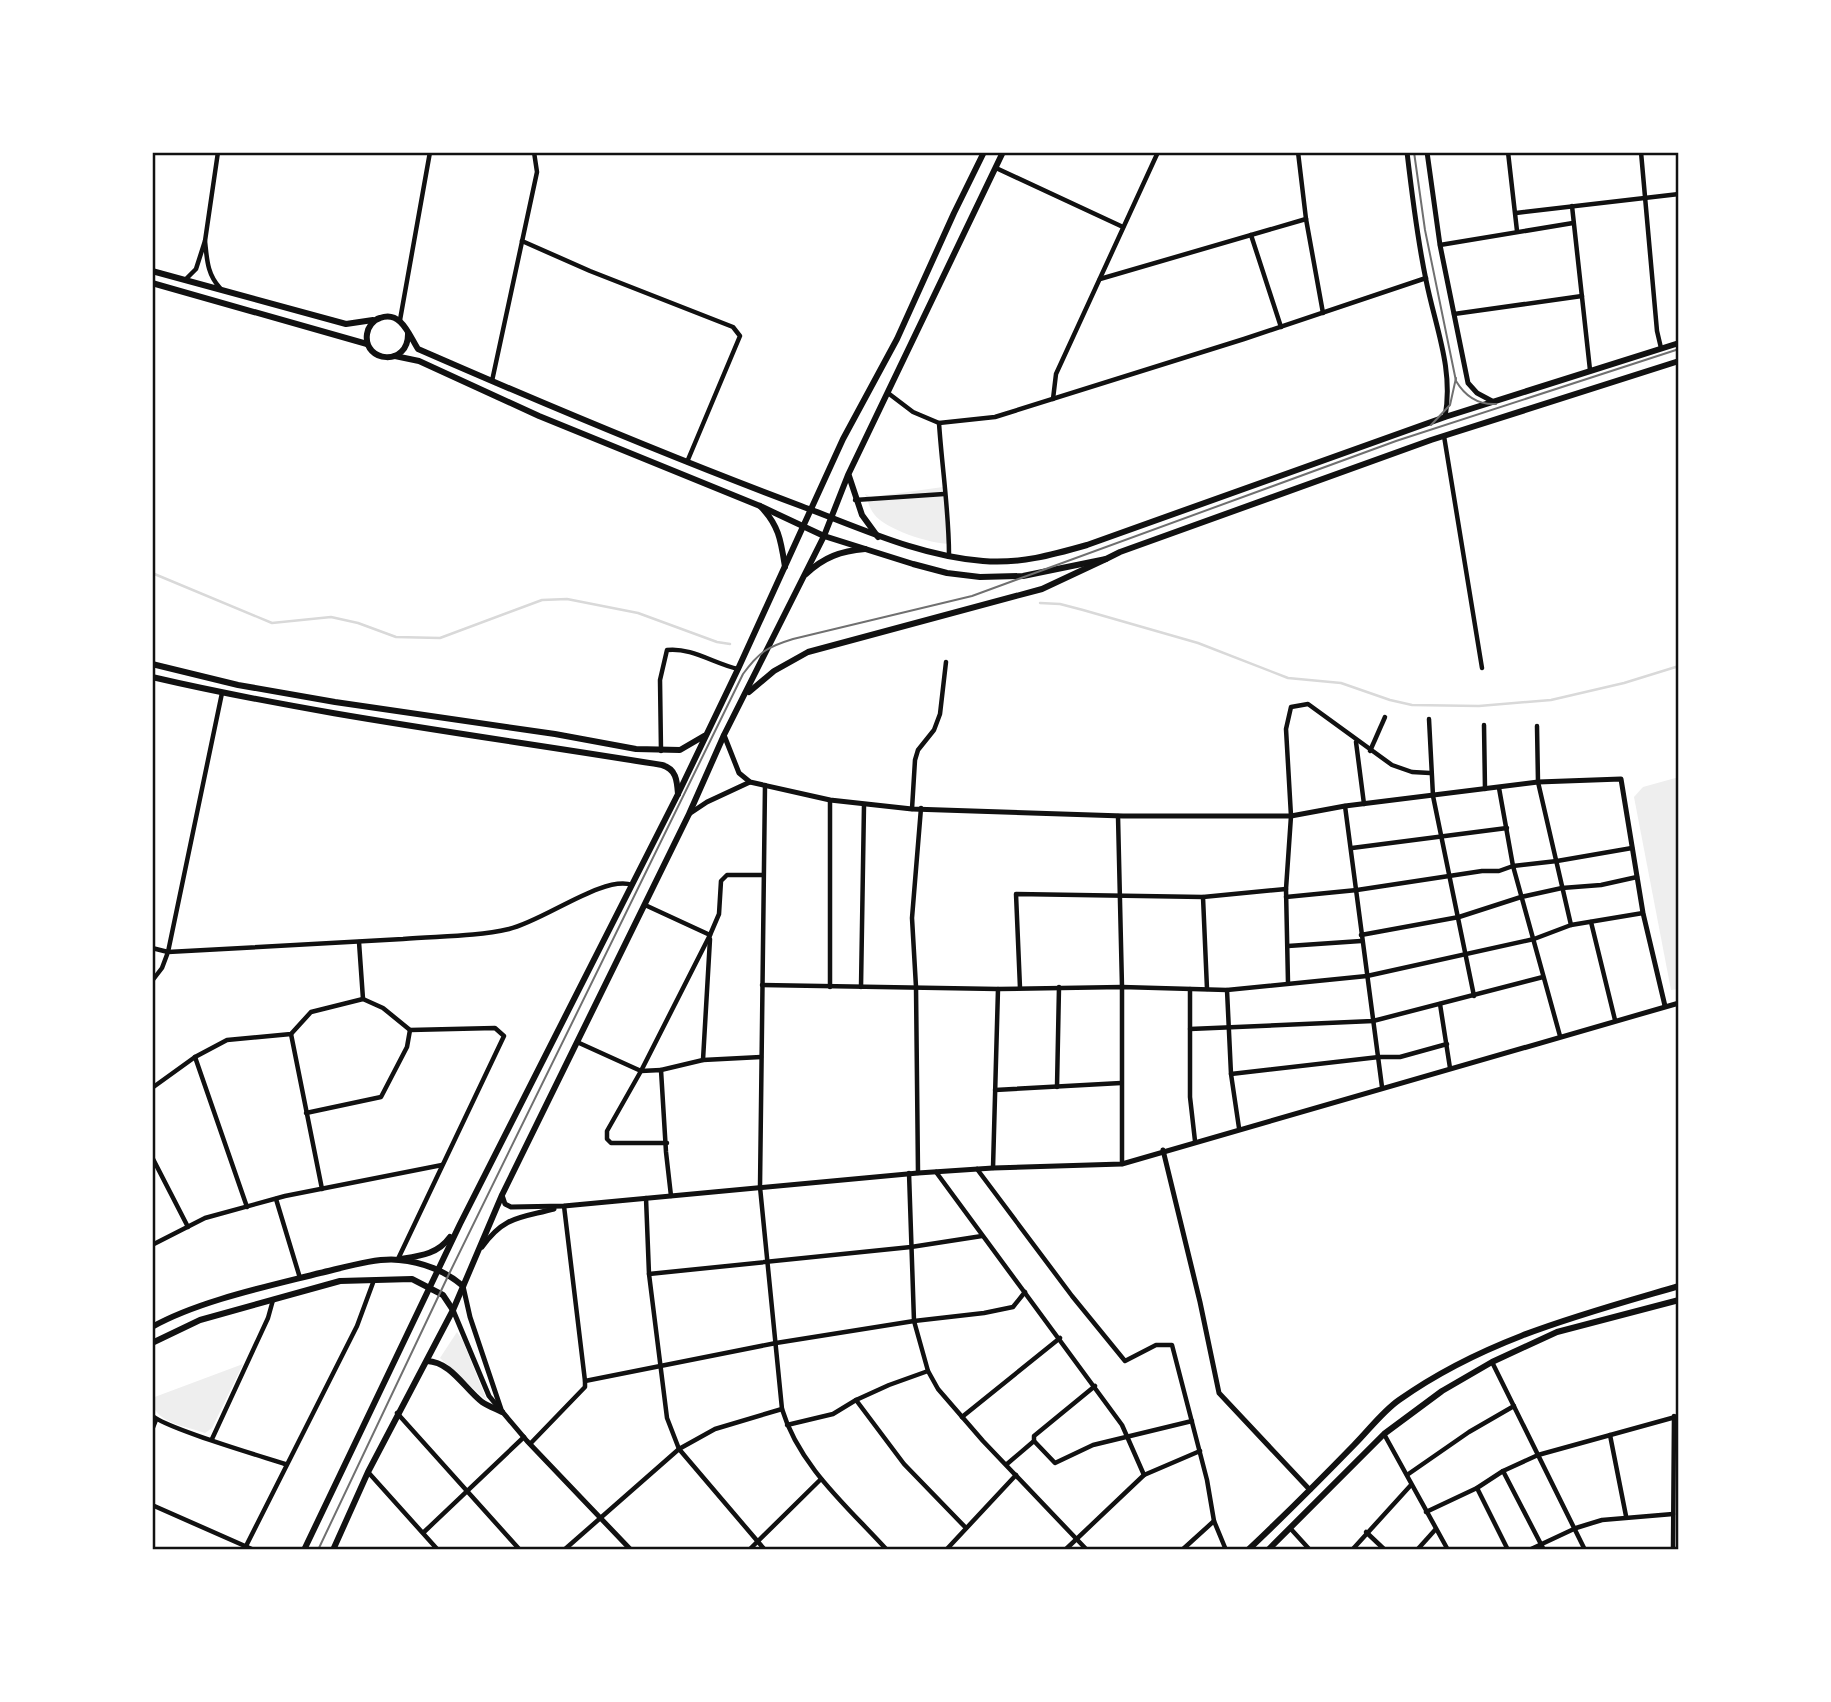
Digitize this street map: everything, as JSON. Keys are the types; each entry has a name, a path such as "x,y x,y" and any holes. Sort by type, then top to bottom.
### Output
{"main road":[{"path":"304,1550 460,1224 678,794 843,439 897,339 984,152"},
{"path":"335,1546 397,1413 453,1310 502,1195 689,814 724,735 824,536 848,475 1003,152"},
{"path":"152,271 346,324 387,316 400,320 418,349 687,462 878,537 984,561 1025,561 1046,557 1126,532 1445,416 1679,343"},
{"path":"152,284 367,344"},
{"path":"375,320 367,331 367,344 382,357 395,356 419,361 539,416 760,506 824,536 936,570 980,577 1034,575 1106,559"},
{"path":"395,356 405,346 408,333"},
{"path":"745,695 774,671 808,652 1042,589 1120,552 1444,436 1679,361"},
{"path":"848,475 862,515 878,537"},
{"path":"760,506 776,526 785,567"},
{"path":"802,578 815,565 836,553 865,549"},
{"path":"152,664 238,685 335,702 662,751 690,746 704,736"},
{"path":"152,677 222,693 672,763"},
{"path":"670,751 678,794"},
{"path":"152,1327 219,1300 351,1266 429,1254 439,1249 460,1224"},
{"path":"398,1259 438,1270 453,1277 463,1286"},
{"path":"152,1343 200,1320 340,1282 412,1279 443,1295 453,1310"},
{"path":"1248,1550 1384,1412 1453,1366 1525,1333 1679,1286"},
{"path":"1268,1550 1384,1434 1442,1391 1492,1362 1557,1332 1679,1300"},
{"path":"427,1361 435,1361 448,1369 482,1402 502,1412"}],"street":[{"path":"185,280 196,269 205,241 218,152"},
{"path":"400,320 430,152"},
{"path":"492,381 537,172 534,152"},
{"path":"1053,399 1056,374 1158,152"},
{"path":"1298,152 1306,219 1323,313"},
{"path":"1407,152 1416,229 1447,363 1448,395 1445,416"},
{"path":"1426,152 1440,245 1468,383 1477,393 1492,401"},
{"path":"1508,152 1517,231"},
{"path":"1641,152 1657,331 1661,348"},
{"path":"996,169 1123,227"},
{"path":"1516,213 1679,194"},
{"path":"1572,206 1590,370"},
{"path":"1099,279 1306,219"},
{"path":"1440,245 1573,223"},
{"path":"1251,235 1281,327"},
{"path":"205,241 208,269 223,291"},
{"path":"522,241 590,271 733,327 740,336 687,462"},
{"path":"888,393 913,412 939,423 995,417 1281,327 1426,278"},
{"path":"1454,314 1581,296"},
{"path":"939,423 944,494 949,518 949,555"},
{"path":"1444,436 1482,668"},
{"path":"855,500 944,494"},
{"path":"662,751 660,680 667,650 686,651 720,666 738,669"},
{"path":"912,809 915,760 918,750 934,730 940,714 946,662"},
{"path":"152,981 162,968 167,952 222,693"},
{"path":"1288,983 1286,889 1291,816 1286,729 1291,707 1308,704 1392,765 1412,772 1430,774"},
{"path":"1370,751 1385,717"},
{"path":"1429,719 1433,796 1474,996"},
{"path":"1484,725 1485,789"},
{"path":"1537,726 1538,782 1571,925"},
{"path":"724,735 739,773 750,782 830,800 912,809 1118,816 1291,816 1364,803 1538,782 1621,779 1643,913 1665,1006"},
{"path":"1356,741 1364,803"},
{"path":"689,814 707,802 750,782"},
{"path":"765,785 760,1187 782,1409 795,1443 821,1479 887,1550"},
{"path":"1499,788 1513,866 1560,1036"},
{"path":"830,800 830,987"},
{"path":"861,987 864,804"},
{"path":"1345,806 1382,1087"},
{"path":"918,1172 916,987 912,918 921,808"},
{"path":"1118,816 1122,1164"},
{"path":"1352,848 1507,828"},
{"path":"1286,897 1499,871 1513,866 1632,848"},
{"path":"667,1143 611,1143 607,1139 607,1131 641,1071 710,935 719,914 721,881 727,876 762,875"},
{"path":"1288,946 1361,938 1459,917 1521,897 1637,877"},
{"path":"152,948 167,952 496,932 543,917 603,886 619,883 632,885"},
{"path":"1020,988 1016,894 1203,897 1286,889"},
{"path":"1203,897 1207,989"},
{"path":"643,904 710,935"},
{"path":"762,985 1227,990 1367,975 1534,939 1571,925 1643,913"},
{"path":"1591,922 1615,1020"},
{"path":"703,1060 710,935"},
{"path":"359,942 363,999"},
{"path":"1190,1029 1373,1021 1543,977"},
{"path":"1056,1087 1059,987"},
{"path":"993,1168 998,989"},
{"path":"1190,989 1190,1097 1195,1141"},
{"path":"1227,990 1231,1074 1239,1128"},
{"path":"152,1088 195,1057 227,1040 291,1034 311,1012 363,999 383,1008 410,1030 495,1028 504,1035 398,1259"},
{"path":"502,1195 505,1204 511,1206 564,1206 918,1172 1122,1164 1679,1003"},
{"path":"1440,1004 1450,1068"},
{"path":"306,1113 381,1097 407,1047 410,1030"},
{"path":"291,1034 322,1189"},
{"path":"577,1042 641,1071 661,1070 703,1060 761,1057"},
{"path":"1231,1074 1379,1057 1401,1057 1447,1044"},
{"path":"195,1057 247,1207"},
{"path":"661,1070 671,1196"},
{"path":"995,1090 1121,1083"},
{"path":"1163,1150 1219,1392 1310,1490"},
{"path":"152,1157 188,1227"},
{"path":"152,1245 205,1219 276,1199 442,1165"},
{"path":"977,1169 1072,1296 1125,1361 1156,1345 1172,1345 1214,1521 1226,1550"},
{"path":"936,1172 1095,1386 1128,1435 1143,1475"},
{"path":"909,1173 914,1321 928,1371 938,1389 961,1417 1087,1550"},
{"path":"646,1198 649,1273 667,1418 679,1449 765,1550"},
{"path":"276,1199 300,1279"},
{"path":"477,1254 493,1231 508,1220 564,1206"},
{"path":"530,1444 585,1387 564,1206"},
{"path":"649,1273 911,1247 982,1236"},
{"path":"245,1547 357,1326 374,1279"},
{"path":"463,1286 470,1317 502,1412"},
{"path":"585,1381 776,1343 984,1313 1013,1307 1025,1292"},
{"path":"212,1440 268,1318 273,1300"},
{"path":"453,1310 489,1396 530,1444 631,1550"},
{"path":"961,1417 1060,1338"},
{"path":"1492,1362 1585,1550"},
{"path":"787,1425 833,1414 856,1400 928,1371"},
{"path":"1007,1464 1034,1441 1034,1436 1095,1386"},
{"path":"856,1400 904,1464 966,1528"},
{"path":"1407,1475 1469,1432 1514,1406"},
{"path":"564,1550 679,1449 715,1429 782,1409"},
{"path":"397,1413 520,1550"},
{"path":"1426,1512 1538,1455 1676,1416 1673,1514 1676,1524 1672,1550"},
{"path":"152,1430 154,1417 285,1464"},
{"path":"1034,1441 1055,1463 1093,1445 1192,1421"},
{"path":"1384,1434 1448,1550"},
{"path":"1610,1435 1626,1516"},
{"path":"424,1532 524,1437"},
{"path":"1065,1550 1143,1475 1199,1451"},
{"path":"1503,1471 1543,1547"},
{"path":"368,1472 438,1550"},
{"path":"946,1550 1016,1475"},
{"path":"749,1550 821,1479"},
{"path":"1352,1550 1411,1485"},
{"path":"1477,1488 1508,1550"},
{"path":"152,1505 254,1550"},
{"path":"1529,1550 1543,1547 1576,1528 1602,1520 1673,1514"},
{"path":"1182,1550 1214,1521"},
{"path":"1289,1527 1310,1550"},
{"path":"1417,1550 1435,1530"},
{"path":"1366,1532 1385,1550"},
{"path":"335,1546 344,1550"}],"shaded area":[{"path":"943,487 950,544 920,538 887,525 872,512 865,494 871,497"},
{"path":"1679,777 1679,989 1671,990 1634,797 1643,787"},
{"path":"457,1332 463,1341 487,1401 440,1358"},
{"path":"243,1364 212,1428 205,1433 171,1422 153,1406 152,1398"}],"waterway":[{"path":"152,573 272,623 331,617 358,623 396,637 440,638 542,600 567,599 638,613 717,642 730,644"},
{"path":"1040,603 1060,604 1198,643 1288,678 1341,683 1412,705 1479,706 1551,700 1624,683 1679,666"}],"tram line":[{"path":"1414,152 1425,230 1456,381 1472,398 1483,403 1496,404"},
{"path":"318,1550 449,1274 743,674 759,655 793,639 972,596 1396,441 1679,349"},
{"path":"1431,425 1450,405 1456,378"}]}
